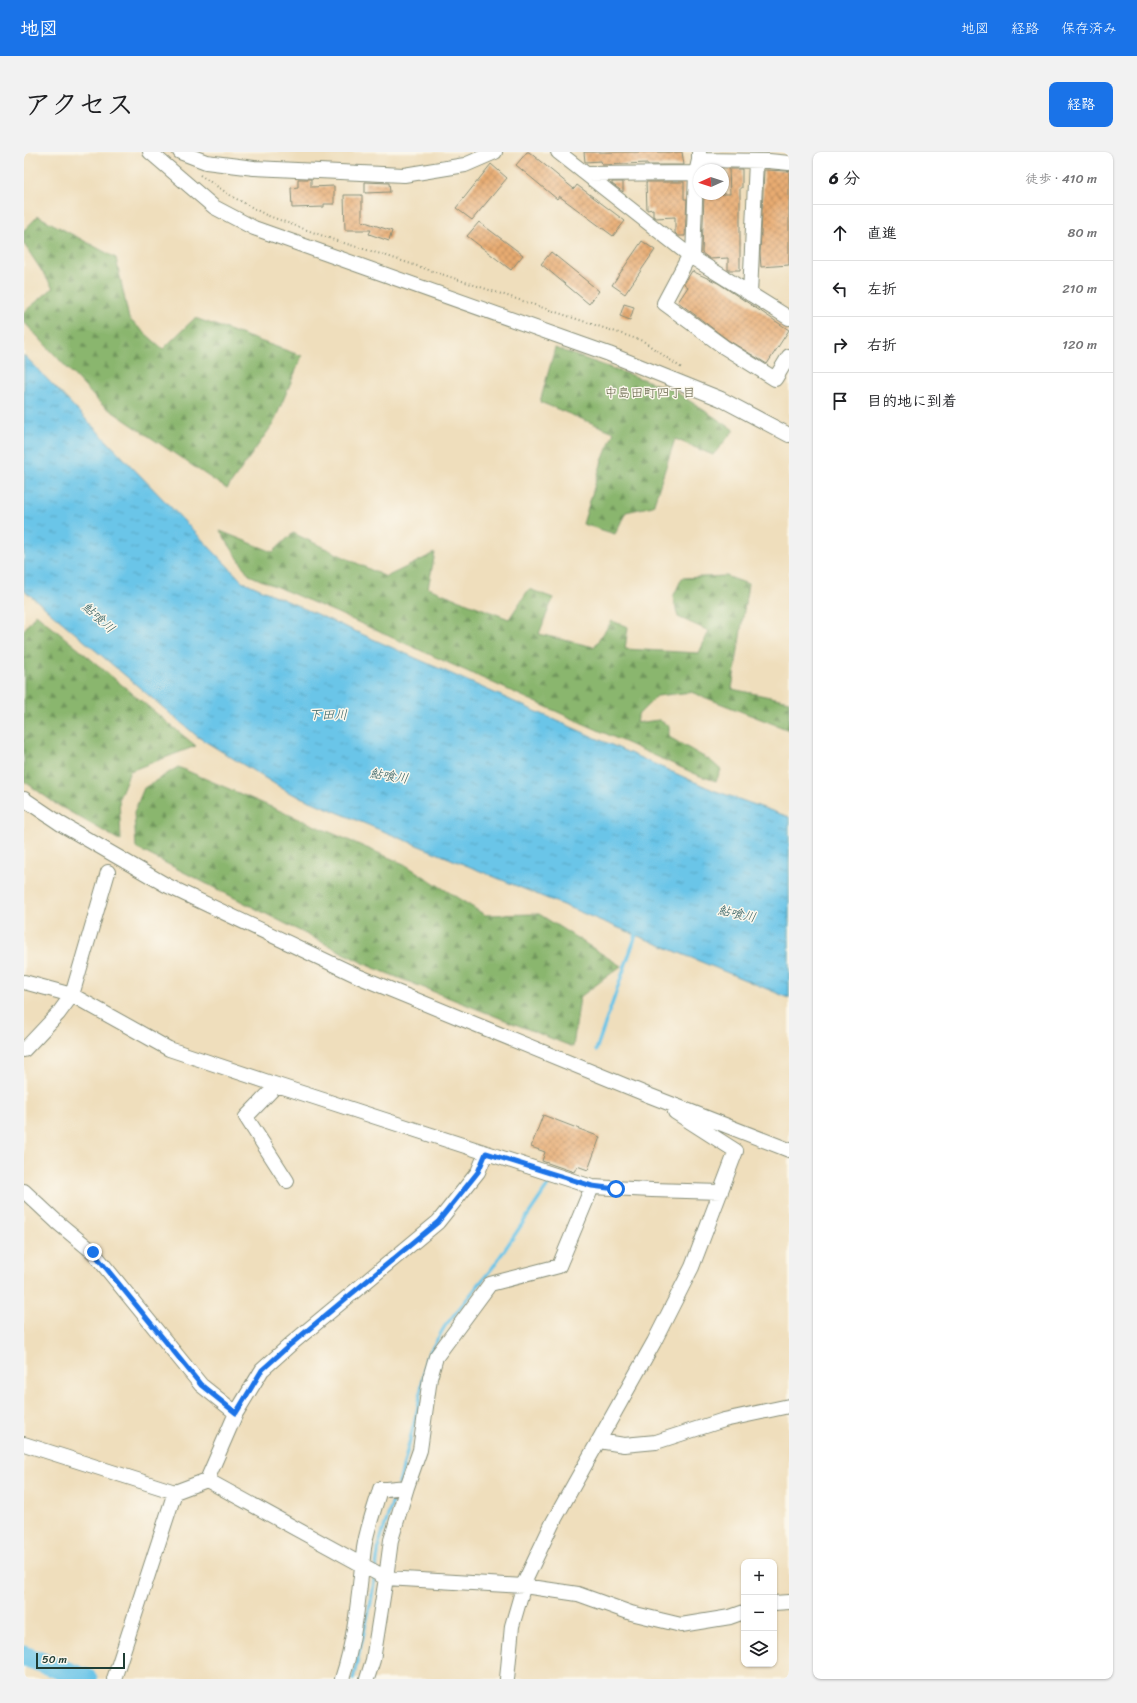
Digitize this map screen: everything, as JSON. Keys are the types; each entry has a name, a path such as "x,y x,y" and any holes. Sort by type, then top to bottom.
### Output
{"street":[{"path":"150,152 214,207 254,228 608,354 722,399 789,435"},
{"path":"180,152 206,162 254,168 404,175 465,165 495,152"},
{"path":"558,152 691,257 789,318"},
{"path":"586,174 698,162 765,158 789,163"},
{"path":"750,294 765,158"},
{"path":"698,162 691,257 664,302 724,347 775,379 789,356"},
{"path":"24,799 61,824 166,885 360,976 648,1095 789,1150"},
{"path":"24,1050 58,1014 72,995 108,872"},
{"path":"24,982 72,995 169,1049 486,1153 592,1186 645,1190 721,1192"},
{"path":"277,1085 246,1117 287,1181"},
{"path":"507,1679 512,1626 524,1586 554,1522 654,1342 692,1266 736,1151 648,1095"},
{"path":"24,1444 175,1492 207,1480 236,1413 262,1370 291,1344 438,1222 478,1172 486,1153"},
{"path":"367,1679 373,1660 390,1540 405,1487 420,1450 430,1378 436,1357 490,1284 559,1266 592,1186"},
{"path":"24,1190 57,1222 93,1252 201,1385 236,1413"},
{"path":"599,1441 624,1445 656,1442 724,1420 789,1406"},
{"path":"207,1480 384,1577 524,1586 578,1594 631,1613 681,1625 730,1617 741,1613"},
{"path":"342,1679 348,1662 366,1567 364,1547 380,1488 386,1490 405,1487"},
{"path":"114,1679 175,1492"},
{"path":"777,1603 789,1602"}],"path":[{"path":"197,172 233,197 266,215 337,241 392,257 643,341 684,370"}],"green space":[{"path":"38,216 116,258 129,319 163,349 195,318 302,356 273,424 227,489 101,404 24,322 24,312 53,288 24,244 24,230"},
{"path":"555,348 673,390 734,430 713,455 675,439 653,506 626,512 615,534 583,524 602,461 614,432 540,402"},
{"path":"220,531 273,552 293,533 386,577 435,553 428,588 509,619 529,589 553,598 539,634 594,647 612,621 628,627 625,649 699,653 709,631 678,617 673,597 682,578 726,576 748,584 732,689 789,701 789,730 691,692 657,696 638,715 636,723 659,720 669,726 669,737 711,761 721,770 716,781 700,776 333,611 249,575"},
{"path":"36,614 196,746 130,771 119,798 121,841 56,804 24,781 24,630"},
{"path":"178,767 404,864 485,915 539,914 621,966 580,997 573,1047 369,966 136,848 134,812 144,788"}],"water":[{"name":"下田川","path":"24,355 242,581 713,790 789,817 789,998 288,792 198,737 24,590"}],"building":[{"path":"527,152 529,152 574,189 577,185 625,221 613,236 559,196 557,199 516,165"},
{"path":"584,152 682,152 684,165 647,165 647,163 602,165 601,161 585,162"},
{"path":"491,164 507,178 472,220 456,208"},
{"path":"729,169 742,169 742,188 740,188 740,270 728,270 728,258 710,259 702,253 704,200 729,200"},
{"path":"764,170 789,171 789,265 761,267 760,254"},
{"path":"298,179 311,179 311,187 334,186 334,204 324,204 324,207 292,208 291,188 298,187"},
{"path":"365,182 389,183 390,192 365,193"},
{"path":"612,182 623,182 623,192 612,184"},
{"path":"646,182 684,182 684,199 687,199 685,236 678,236 675,233 675,217 656,218 653,216 653,209 647,210"},
{"path":"344,195 362,195 362,221 392,231 389,241 369,234 371,230 345,230"},
{"path":"479,222 523,255 511,270 467,236"},
{"path":"642,241 655,250 625,294 612,285"},
{"path":"551,252 599,291 589,304 541,264"},
{"path":"692,271 718,283 789,330 767,364 728,340 678,302 688,287 684,284"},
{"path":"624,304 634,307 630,320 620,316"},
{"path":"543,1115 600,1137 588,1170 577,1166 574,1172 542,1161 545,1152 531,1147"}],"waterway":[{"path":"596,1050 637,932"},
{"path":"399,1484 419,1403 426,1359 445,1326 493,1267 549,1184"},
{"path":"376,1568 379,1544 396,1491"},
{"path":"353,1679 371,1602 375,1576"},
{"path":"24,1656 87,1679"}],"district":[{"name":"中島田町四丁目","path":"650,392"}],"route":[{"path":"93,1252 201,1385 236,1413 262,1370 291,1344 438,1222 478,1172 486,1153 592,1186 616,1189"}],"water label":[{"name":"鮎喰川","path":"99,617"},
{"name":"鮎喰川","path":"389,775"},
{"name":"鮎喰川","path":"737,913"}]}
